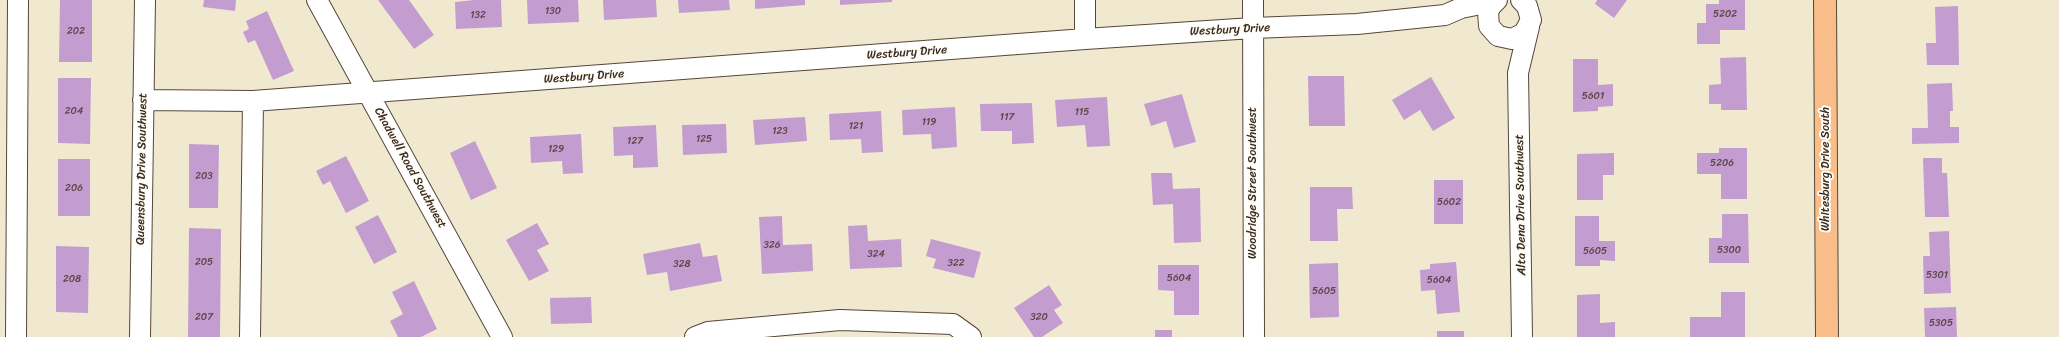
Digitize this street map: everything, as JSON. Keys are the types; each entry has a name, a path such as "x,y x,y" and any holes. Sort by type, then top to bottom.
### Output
{"main road":[{"name":"Whitesburg Drive South","path":"1826,0 1827,337"}],"street":[{"path":"16,337 18,0"},
{"name":"Queensbury Drive Southwest","path":"140,337 145,0"},
{"name":"Chadwell Road Southwest","path":"317,0 502,337"},
{"path":"1085,0 1085,39"},
{"name":"Woodridge Street Southwest","path":"1253,0 1254,337"},
{"path":"1494,31 1488,12 1496,0"},
{"name":"Westbury Drive","path":"143,100 253,101 1085,39 1253,28 1357,24 1445,14 1460,8 1496,0"},
{"name":"Westbury Drive","path":"1445,14 1494,31 1505,38 1518,37 1530,10"},
{"name":"Alta Dena Drive Southwest","path":"1522,337 1518,73 1530,10"},
{"name":"Alta Dena Drive Southwest","path":"1494,31 1518,73"},
{"path":"250,337 253,101"},
{"path":"695,337 708,332 840,320 952,324 971,337"}],"building":[{"path":"60,0 92,0 92,62 59,62"},
{"path":"204,0 236,0 235,11 203,7"},
{"path":"378,0 409,0 434,35 414,49"},
{"path":"501,0 502,27 456,29 455,2"},
{"path":"527,0 578,0 579,22 528,24"},
{"path":"603,0 656,0 657,17 604,20"},
{"path":"678,0 729,0 730,10 679,13"},
{"path":"755,0 805,0 805,5 755,9"},
{"path":"840,0 892,0 892,2 840,5"},
{"path":"1597,0 1627,0 1614,18 1595,4"},
{"path":"1719,0 1745,0 1745,30 1720,30 1720,44 1697,44 1697,23 1706,23 1706,4 1719,4"},
{"path":"1958,6 1959,65 1927,65 1926,43 1936,43 1935,7"},
{"path":"267,11 294,71 273,80 255,40 248,43 243,32 249,29 246,21"},
{"path":"1746,57 1747,110 1721,110 1721,104 1709,104 1709,85 1721,84 1720,58"},
{"path":"1573,59 1598,59 1598,85 1613,84 1613,106 1598,107 1598,111 1573,112"},
{"path":"1308,76 1344,76 1345,126 1309,126"},
{"path":"1431,77 1455,118 1433,131 1420,110 1404,120 1392,100"},
{"path":"58,78 91,78 90,144 58,143"},
{"path":"1952,83 1953,111 1950,111 1950,127 1959,127 1959,143 1912,144 1912,128 1928,128 1927,84"},
{"path":"1182,94 1196,142 1174,148 1166,121 1151,126 1144,104"},
{"path":"1107,97 1110,146 1087,147 1085,125 1057,127 1055,100"},
{"path":"1032,103 1034,143 1012,144 1012,131 981,131 980,104"},
{"path":"955,107 957,147 932,149 931,134 903,135 902,110"},
{"path":"881,111 883,152 862,153 861,139 830,140 829,114"},
{"path":"805,117 807,141 755,145 753,120"},
{"path":"726,124 727,153 683,155 682,125"},
{"path":"656,125 658,167 633,168 633,155 614,156 613,127"},
{"path":"581,134 583,173 563,174 562,161 531,163 530,137"},
{"path":"475,141 497,188 471,200 450,153"},
{"path":"189,144 219,145 218,208 189,208"},
{"path":"1719,148 1747,148 1747,199 1721,199 1721,174 1697,174 1697,153 1719,153"},
{"path":"1614,153 1614,175 1603,175 1603,200 1577,200 1577,154"},
{"path":"346,156 369,201 346,213 330,181 323,185 316,171"},
{"path":"1923,158 1942,158 1942,173 1947,173 1949,217 1925,217"},
{"path":"58,159 90,159 90,216 58,216"},
{"path":"1151,173 1172,173 1173,189 1200,188 1201,242 1174,243 1173,204 1153,205"},
{"path":"1434,180 1463,180 1463,224 1434,224"},
{"path":"1310,187 1352,187 1353,209 1337,209 1338,241 1310,241"},
{"path":"1722,214 1748,214 1749,263 1709,263 1709,238 1722,238"},
{"path":"378,215 397,252 374,264 355,227"},
{"path":"782,216 783,245 812,244 813,271 762,274 759,217"},
{"path":"1575,216 1599,216 1599,241 1615,241 1615,261 1600,260 1600,266 1575,266"},
{"path":"537,223 549,244 537,250 549,271 529,281 506,240"},
{"path":"867,225 868,241 901,239 902,267 850,269 848,226"},
{"path":"189,228 221,229 220,337 188,337"},
{"path":"1949,231 1951,293 1924,294 1923,256 1930,256 1929,232"},
{"path":"931,239 981,252 974,278 933,268 936,259 926,256"},
{"path":"700,243 703,257 717,255 722,281 670,291 667,272 647,275 643,254"},
{"path":"56,246 89,247 88,313 56,312"},
{"path":"1456,262 1460,312 1437,314 1435,290 1421,291 1420,270 1430,269 1430,264"},
{"path":"1338,263 1339,317 1310,318 1309,264"},
{"path":"1158,265 1199,265 1199,315 1174,315 1174,291 1158,290"},
{"path":"414,281 437,329 421,337 398,337 390,321 403,314 392,292"},
{"path":"1049,285 1062,305 1054,310 1063,323 1042,337 1034,337 1014,308"},
{"path":"1721,292 1745,292 1745,337 1690,337 1690,317 1721,317"},
{"path":"1600,294 1600,323 1615,322 1615,337 1577,337 1577,295"},
{"path":"591,297 592,323 551,324 550,298"},
{"path":"1956,307 1957,337 1925,337 1924,308"},
{"path":"1155,330 1172,330 1172,337 1155,337"},
{"path":"1437,331 1464,331 1464,337 1437,337"}]}
